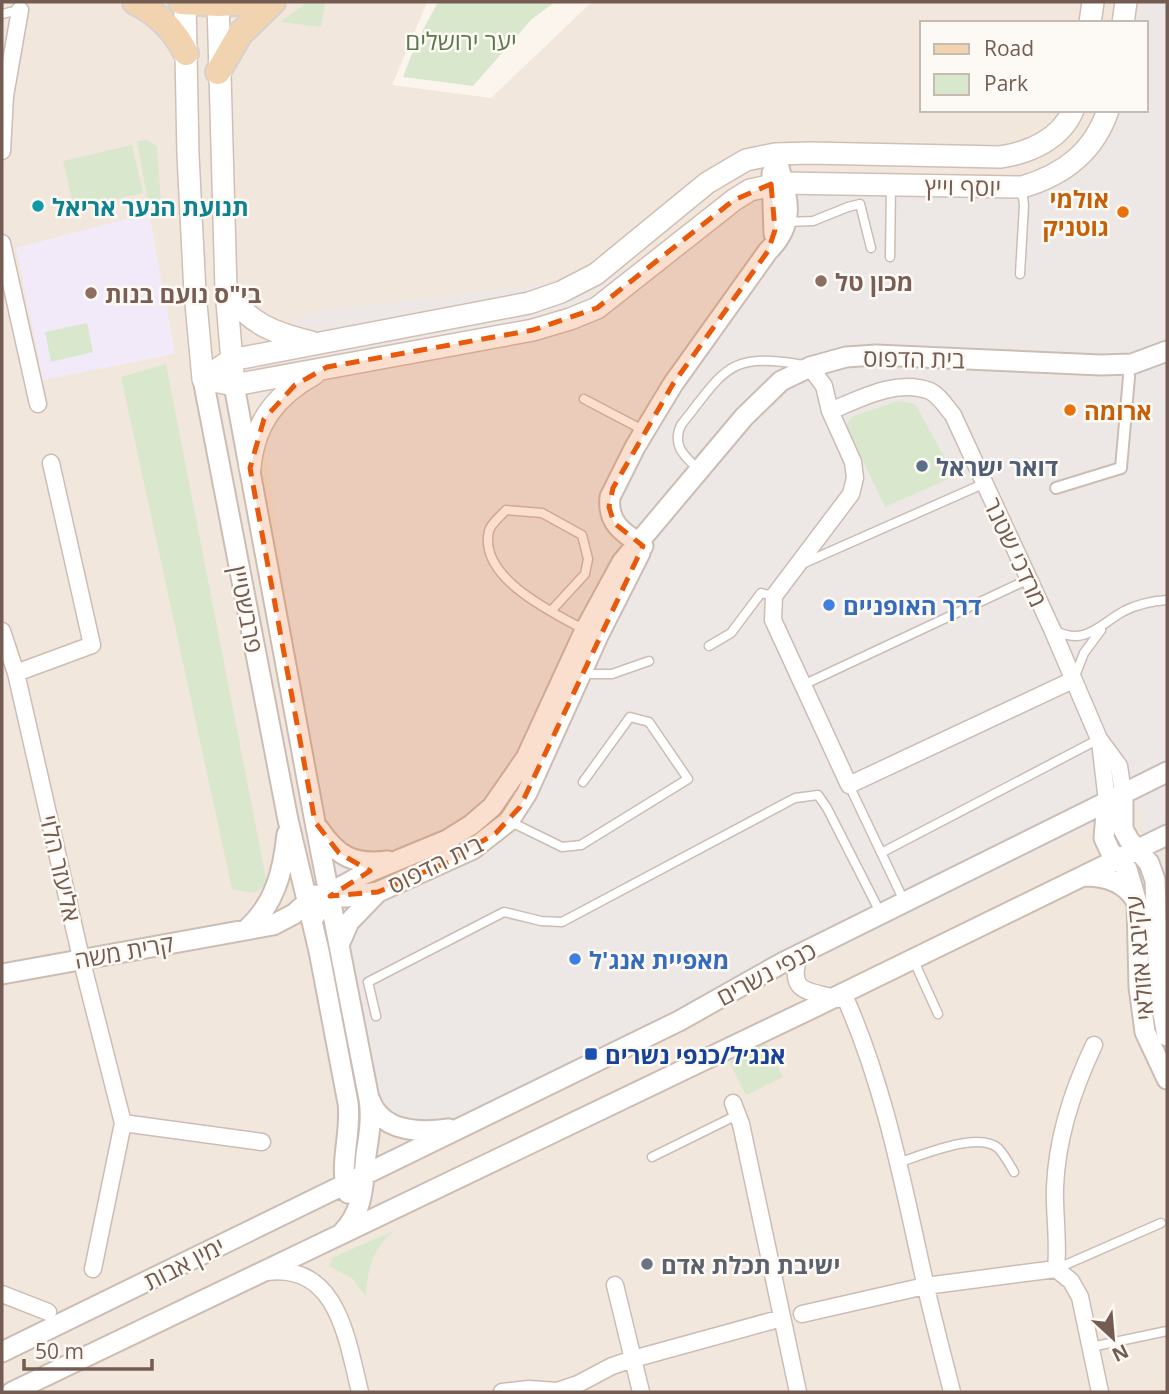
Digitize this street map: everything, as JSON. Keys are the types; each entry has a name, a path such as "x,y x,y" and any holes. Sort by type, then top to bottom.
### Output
{"main road":[{"path":"135,2 161,20 176,36 186,53"},
{"name":"פרבשטיין","path":"203,379 190,197 184,2 218,3 226,290 234,385"},
{"path":"218,3 252,2"},
{"path":"218,72 240,34 273,2"},
{"path":"1090,21 1093,2"},
{"path":"1123,21 1126,2"},
{"name":"יוסף וייץ","path":"231,360 529,303 561,292 596,274 676,207 746,160 775,154 1008,156 1031,150 1045,142 1058,131 1072,112"},
{"name":"יוסף וייץ","path":"777,184 1022,187 1071,166 1083,155 1107,112"},
{"path":"203,379 234,385 533,330 570,319 597,308 734,200 750,191 777,184"},
{"path":"226,290 237,306 256,323 294,338 320,344"},
{"path":"203,379 231,360"},
{"path":"250,468 255,438 268,411 295,385 327,367"}],"street":[{"path":"2,151 3,96 21,6"},
{"path":"768,251 775,230 775,154"},
{"path":"642,540 617,508 614,501 615,483 673,384 783,234 787,222 777,184"},
{"path":"2,244 38,404"},
{"name":"בית הדפוס","path":"316,895 447,840 492,807 526,758 585,629 612,578 698,469 781,381 810,366 846,357 876,355 1128,364 1167,351"},
{"path":"1056,488 1121,468 1128,364"},
{"path":"810,366 824,386 830,411 853,462 855,478 850,494 774,596 773,621 849,785 1073,680"},
{"name":"פרבשטיין","path":"203,379 288,820 316,895 339,945 369,1099 365,1213"},
{"name":"פרבשטיין","path":"234,385 315,822 319,951 348,1108 345,1183"},
{"name":"מרדכי שטנר","path":"830,411 879,392 914,388 932,392 953,415 1100,739 1115,797"},
{"path":"16,673 92,645 51,463"},
{"name":"בית הדפוס","path":"316,895 358,896 378,892 473,849 509,821 527,793 642,540"},
{"name":"אליעזר הלוי","path":"2,631 16,673 81,958 123,1124 93,1269"},
{"name":"כנפי נשרים","path":"365,1174 679,1021 800,954 1167,772"},
{"name":"עקיבא אזולאי","path":"1115,797 1127,837 1152,868 1157,895 1159,992 1167,1036"},
{"name":"עקיבא אזולאי","path":"1115,797 1104,838 1110,851 1130,874 1137,903 1141,1010 1152,1050 1167,1079"},
{"path":"288,820 274,894 255,928 282,927 298,931 319,951"},
{"path":"315,822 332,846 347,858 369,862 403,860"},
{"name":"כנפי נשרים","path":"365,1213 843,1000 913,959 1167,835"},
{"path":"1157,895 1167,864"},
{"path":"1083,876 1102,877 1116,882 1128,890 1137,903"},
{"path":"339,945 349,922 378,892"},
{"name":"קרית משה","path":"2,974 255,928 290,917 316,895"},
{"path":"800,954 796,971 801,987 811,994 843,1000 878,1083 900,1162 925,1286 952,1392"},
{"path":"1056,1269 1058,1240 1055,1187 1061,1139 1073,1096 1094,1045"},
{"path":"369,1099 379,1116 396,1126 433,1131 467,1126"},
{"path":"736,1109 798,1392"},
{"path":"123,1124 262,1142"},
{"name":"ימין אבות","path":"2,1352 365,1174"},
{"path":"345,1183 349,1196 365,1213"},
{"name":"ימין אבות","path":"12,1392 341,1234 365,1213"},
{"path":"802,1314 925,1286 1056,1269 1067,1277 1076,1289 1100,1392"},
{"path":"261,1272 281,1270 298,1273 326,1292 338,1315 359,1390 342,1392"},
{"path":"615,1285 641,1392"},
{"path":"2,1294 48,1312"},
{"path":"507,1392 529,1389 557,1391 633,1359 782,1318"}],"lane":[{"path":"2,14 21,6"},
{"path":"890,257 891,185"},
{"path":"1020,274 1024,205 1022,187"},
{"path":"787,222 813,221 848,206 860,204 870,248"},
{"path":"698,469 680,450 677,434 681,425 723,374 738,363 755,360 810,366"},
{"path":"584,399 645,431"},
{"path":"796,566 983,484"},
{"path":"551,611 585,573 588,559 582,535 542,513 506,510 489,528 488,552 500,572 525,595 551,611 585,629"},
{"path":"803,685 1029,579"},
{"path":"709,646 730,633 761,593 774,596"},
{"path":"1052,629 1073,636 1088,634 1123,612 1151,601 1167,600"},
{"path":"1073,680 1084,653 1105,625"},
{"path":"580,674 612,674 649,661"},
{"path":"509,821 562,847 581,845 688,779 649,722 630,717 583,782"},
{"path":"881,853 1100,739"},
{"path":"849,785 905,903"},
{"path":"376,1016 368,982 504,912 541,921 562,922 795,798 818,795 823,801 881,914"},
{"path":"913,959 938,1014"},
{"path":"652,1157 736,1109"},
{"path":"900,1162 967,1142 983,1142 998,1148 1014,1172"},
{"path":"1056,1269 1161,1223"},
{"path":"1091,1347 1167,1331"}],"highlighted area":[{"path":"771,184 775,230 768,251 673,384 613,488 609,507 614,523 643,546 520,807 496,833 448,862 378,892 330,896 370,871 339,853 315,822 250,468 264,419 295,385 327,367 533,330 597,308 734,200"}],"shaded area":[{"path":"2,2 427,2 392,85 491,98 592,2 1167,2 1167,1392 2,1392"},
{"path":"1139,2 1167,2 1167,985 1140,804 478,1123 438,1133 381,1112 297,676 258,390 279,338 296,319 312,312 601,277 633,270 756,192 1015,196 1107,136 1118,112 1148,112 1148,21 1135,21"},
{"path":"149,213 175,354 43,380 16,248"}],"green space":[{"path":"308,2 325,2 321,27 280,22"},
{"name":"יער ירושלים","path":"438,2 555,2 532,19 473,86 403,77 417,41"},
{"path":"147,140 157,146 161,202 148,202 137,141"},
{"path":"132,145 143,193 74,209 63,161"},
{"path":"87,323 93,352 51,362 45,332"},
{"path":"166,364 267,884 254,893 232,889 121,377"},
{"path":"898,401 915,404 955,476 885,507 846,426 851,417"},
{"path":"766,1043 783,1077 746,1095 729,1061"},
{"path":"395,1230 376,1252 368,1277 366,1297 353,1279 329,1266 332,1258"}],"place":[{"name":"תנועת הנער אריאל","path":"38,206"},
{"name":"אולמי גוטניק","path":"1123,212"},
{"name":"מכון טל","path":"821,281"},
{"name":"בי\"ס נועם בנות","path":"91,293"},
{"name":"ארומה","path":"1070,410"},
{"name":"דואר ישראל","path":"922,466"},
{"name":"דרך האופניים","path":"829,605"},
{"name":"מאפיית אנג'ל","path":"575,959"},
{"name":"אנג׳ל/כנפי נשרים","path":"591,1054"},
{"name":"ישיבת תכלת אדם","path":"647,1264"}]}
